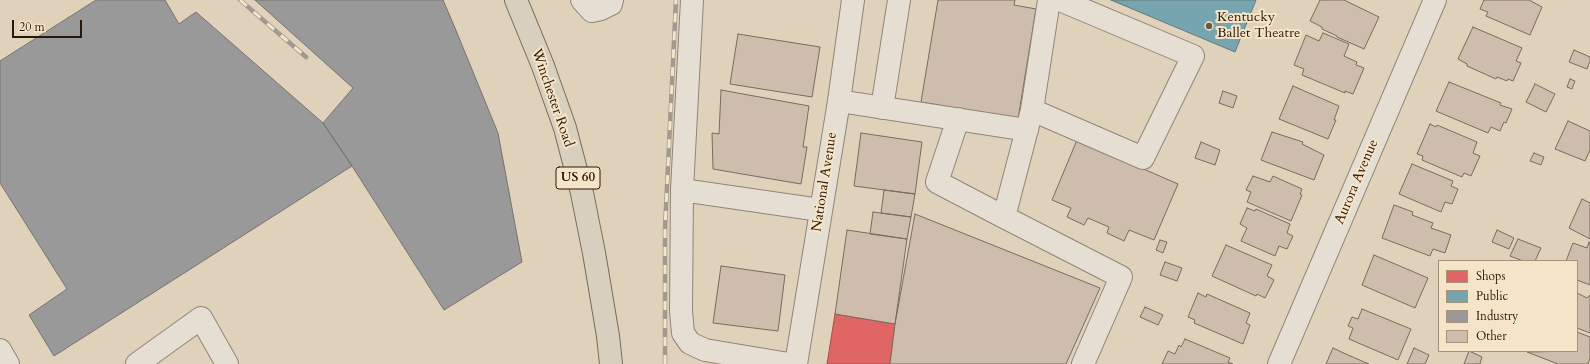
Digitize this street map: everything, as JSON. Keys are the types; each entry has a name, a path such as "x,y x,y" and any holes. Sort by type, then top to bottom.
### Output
{"main road":[{"name":"Winchester Road","path":"516,0 543,66 565,128 582,193 594,253 608,336 611,364"}],"street":[{"path":"582,0 592,11 601,9 611,4 612,0"},
{"path":"692,0 682,190 681,311 683,333 690,343 705,350 789,364"},
{"name":"National Avenue","path":"796,364 853,0"},
{"path":"882,108 899,0"},
{"path":"1013,222 1049,0"},
{"path":"838,101 958,119 1030,120 1143,158 1194,56 1060,0"},
{"name":"Aurora Avenue","path":"1279,364 1435,0"},
{"path":"958,119 938,182 1121,278 1083,364"},
{"path":"682,190 820,210"},
{"path":"138,364 201,318 227,364"},
{"path":"0,350 8,364"}],"building: Shops":[{"path":"835,314 895,324 890,364 827,364"}],"building: Public":[{"name":"Kentucky Ballet Theatre","path":"1111,0 1256,0 1235,52"}],"building: Industry":[{"path":"96,0 165,0 179,24 196,12 323,123 352,166 54,356 29,315 67,289 0,183 0,61"},
{"path":"255,0 443,0 498,133 522,262 444,310 323,123 353,88"}],"building: Other":[{"path":"938,0 1015,0 1014,5 1036,9 1018,119 921,102"},
{"path":"1320,0 1344,0 1379,17 1364,49 1337,37 1310,21"},
{"path":"1484,0 1529,0 1542,7 1530,35 1486,16 1488,12 1480,9"},
{"path":"1473,27 1522,48 1516,61 1521,63 1513,81 1508,79 1507,81 1497,77 1496,79 1467,66 1467,64 1458,59"},
{"path":"1323,33 1349,44 1344,56 1357,62 1356,65 1364,68 1353,94 1345,91 1345,93 1302,75 1304,69 1294,65 1306,35 1319,41"},
{"path":"738,34 820,47 812,97 730,84"},
{"path":"1574,50 1590,57 1587,69 1569,62"},
{"path":"1570,79 1575,81 1572,89 1567,87"},
{"path":"1449,82 1512,109 1506,123 1504,122 1500,131 1491,127 1488,133 1436,111"},
{"path":"1535,84 1555,94 1546,112 1526,102"},
{"path":"1293,86 1339,106 1334,120 1336,120 1328,139 1279,119"},
{"path":"721,90 809,106 803,147 807,147 801,184 713,169 712,133 719,134"},
{"path":"1223,91 1237,96 1233,108 1219,103"},
{"path":"1568,121 1590,131 1590,150 1585,161 1555,149"},
{"path":"1430,124 1436,127 1437,125 1477,142 1473,153 1480,156 1471,176 1464,173 1462,177 1422,160 1423,156 1417,154"},
{"path":"1272,132 1303,142 1302,144 1324,155 1314,180 1261,160"},
{"path":"861,133 922,142 915,194 854,186"},
{"path":"1077,140 1178,184 1154,240 1129,230 1124,241 1107,233 1109,227 1088,218 1084,225 1067,217 1071,208 1052,200"},
{"path":"1201,142 1220,150 1215,165 1195,158"},
{"path":"1534,153 1544,157 1541,165 1530,161"},
{"path":"1412,164 1453,181 1451,186 1458,189 1452,204 1445,202 1441,212 1399,194"},
{"path":"1253,176 1270,182 1273,176 1302,189 1300,194 1302,195 1291,221 1247,202 1251,192 1246,190"},
{"path":"884,190 915,194 911,217 881,213"},
{"path":"1582,199 1590,203 1590,239 1569,228"},
{"path":"1394,205 1413,212 1412,215 1433,223 1431,228 1451,235 1445,253 1433,249 1430,256 1382,238"},
{"path":"1247,208 1255,211 1256,209 1290,224 1287,233 1293,236 1287,249 1279,246 1275,256 1241,241 1247,228 1240,224"},
{"path":"873,212 911,217 907,239 870,234"},
{"path":"915,214 1100,288 1066,364 890,364 895,324"},
{"path":"847,230 907,239 895,324 835,314"},
{"path":"1497,230 1514,238 1509,249 1492,242"},
{"path":"1518,239 1541,248 1535,260 1520,260 1510,256"},
{"path":"1160,240 1167,242 1163,253 1156,250"},
{"path":"1589,242 1590,285 1578,280 1578,260 1566,260 1573,243 1587,248"},
{"path":"1226,245 1272,265 1267,276 1274,280 1265,298 1257,294 1256,296 1212,276"},
{"path":"1374,255 1428,278 1415,308 1362,285"},
{"path":"1165,262 1182,268 1177,281 1160,275"},
{"path":"721,266 785,275 778,331 713,323"},
{"path":"1198,293 1206,297 1207,294 1250,313 1246,323 1250,325 1243,344 1194,323 1195,320 1188,317"},
{"path":"1578,294 1587,298 1590,295 1590,333 1578,328"},
{"path":"1145,307 1163,315 1158,325 1140,317"},
{"path":"1362,309 1411,329 1398,360 1349,339 1353,328 1348,326 1352,317 1358,319"},
{"path":"1578,332 1590,337 1590,358 1588,364 1558,364 1527,352 1578,352"},
{"path":"1185,339 1230,358 1228,362 1233,364 1162,364 1168,351 1175,354 1179,345 1181,347"},
{"path":"1333,348 1348,355 1369,364 1326,364"},
{"path":"1414,348 1429,355 1425,364 1407,364"},
{"path":"1469,352 1482,357 1480,364 1464,364"}],"railway":[{"path":"240,0 306,57"},
{"path":"665,364 665,229 676,0"}],"place":[{"name":"Kentucky Ballet Theatre","path":"1209,26"}]}
